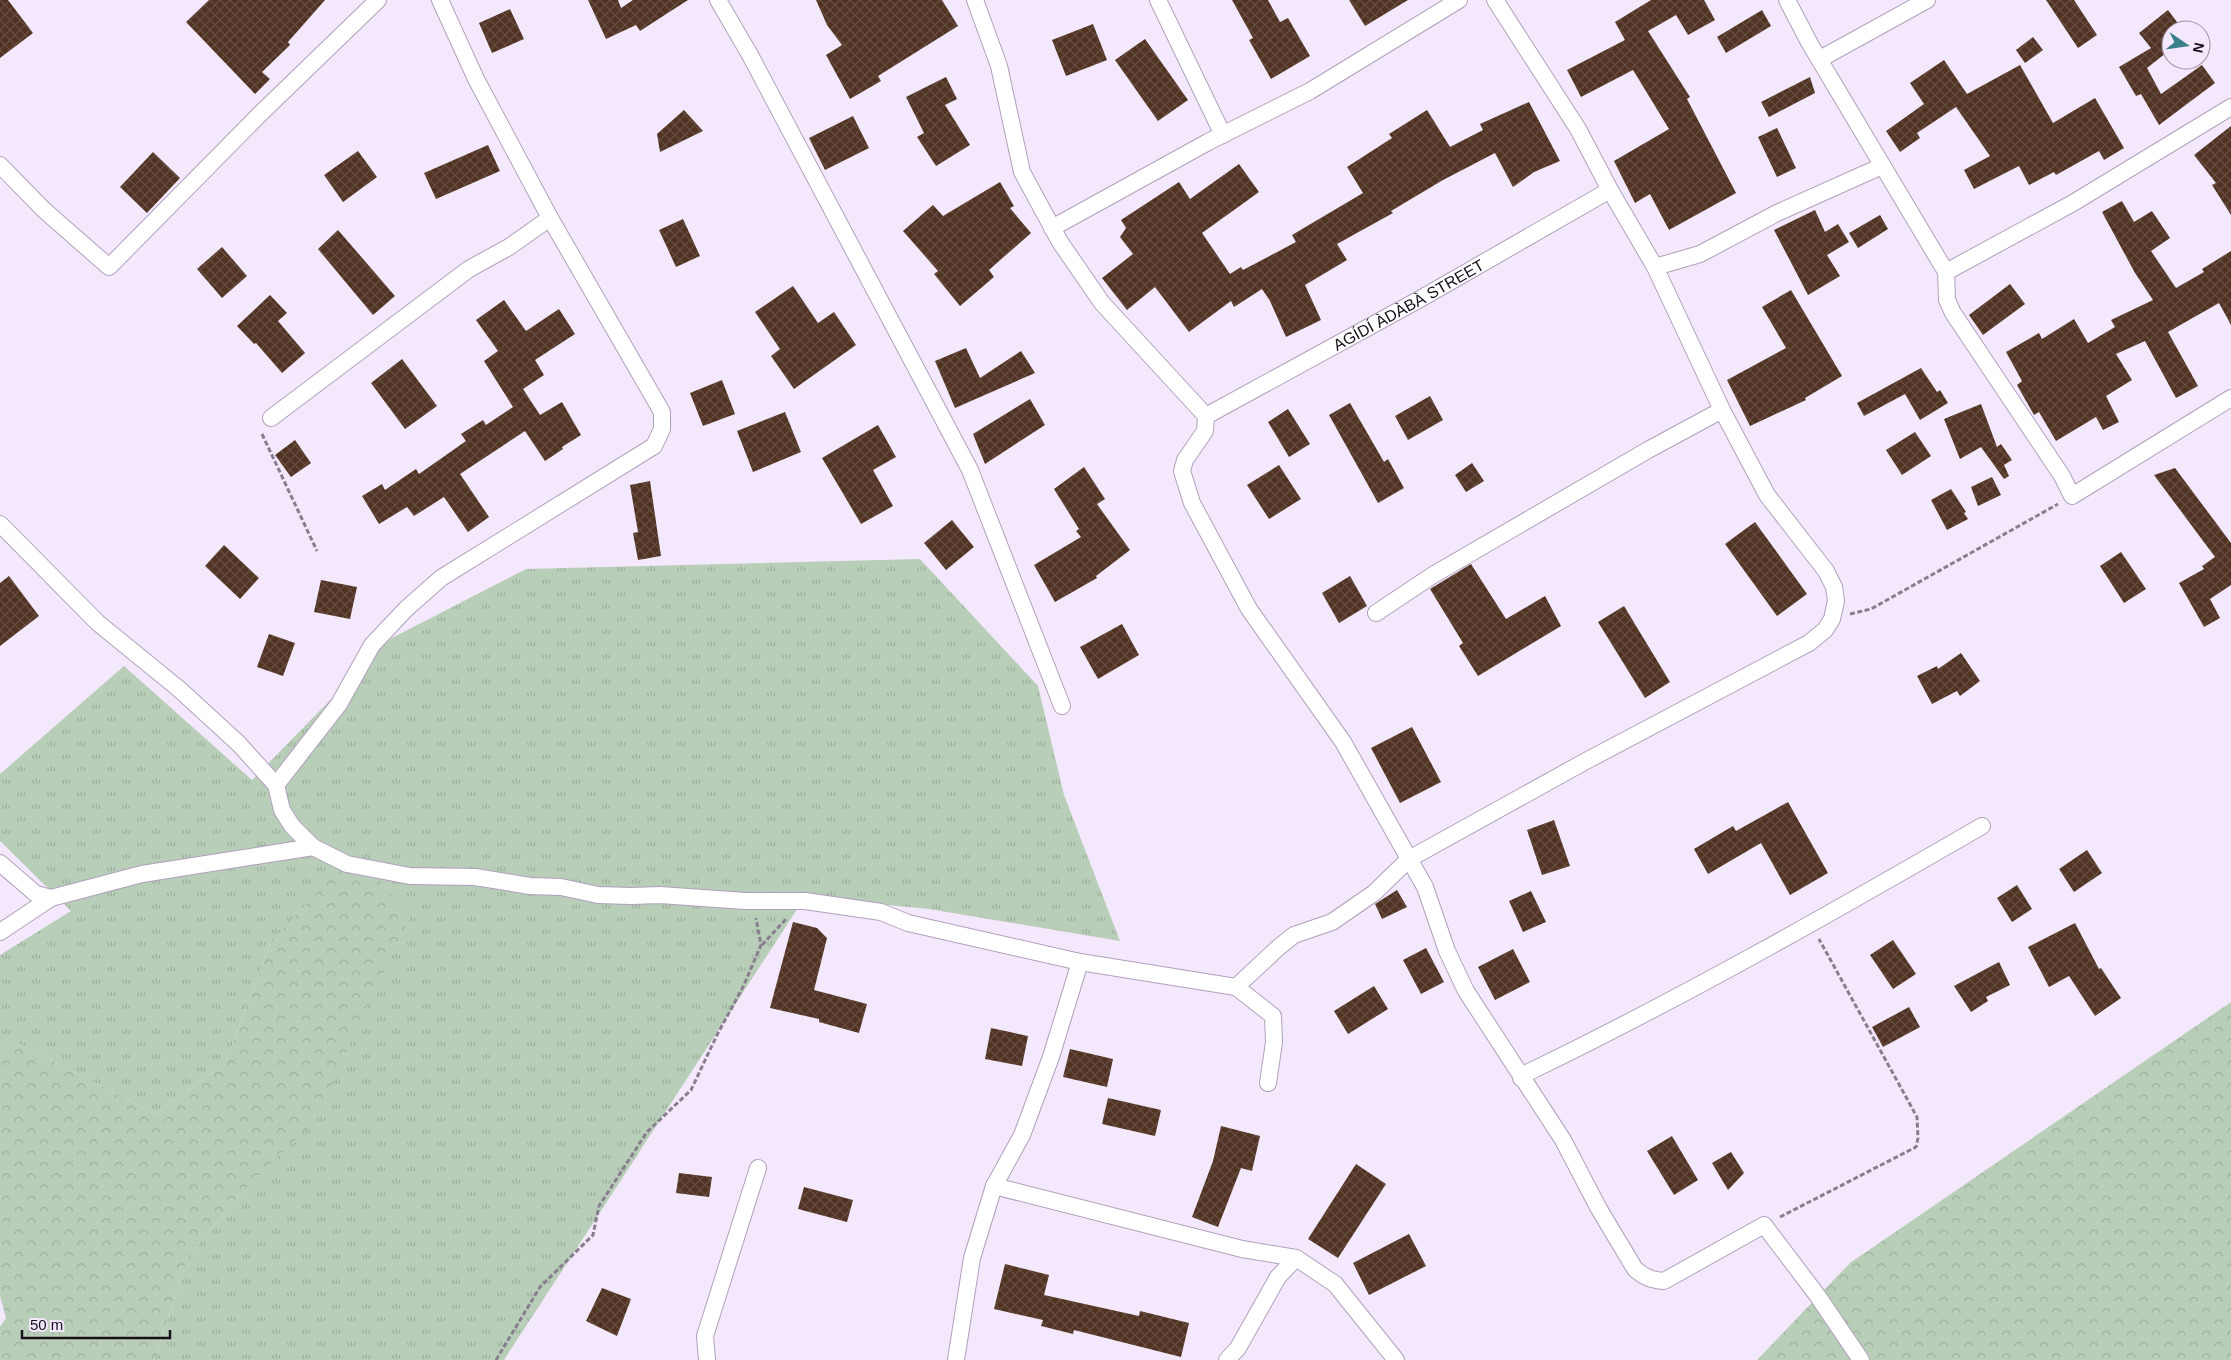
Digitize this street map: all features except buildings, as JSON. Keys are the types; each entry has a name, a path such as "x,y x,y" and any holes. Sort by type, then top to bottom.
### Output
{"street":[{"path":"0,165 44,210 109,267 260,115 378,0"},
{"path":"276,785 339,704 372,645 406,609 441,578 654,446 662,430 662,412 550,218 476,79 440,0"},
{"path":"718,0 750,55 970,470 1062,706"},
{"path":"974,0 999,66 1022,172 1052,228 1102,303 1206,416 1204,431 1186,460 1182,471 1192,503 1249,609 1343,742 1425,887 1447,951 1466,991 1563,1140 1599,1209 1634,1269 1642,1276 1664,1281 1764,1225 1817,1294 1861,1360"},
{"path":"1158,0 1223,135"},
{"path":"1052,228 1223,135 1310,91 1459,0"},
{"path":"1236,987 1279,947 1294,936 1332,922 1374,893 1409,860 1586,761 1809,643 1825,630 1832,619 1836,601 1834,587 1826,571 1767,495 1722,410 1655,267 1610,190 1578,129 1495,0"},
{"path":"1787,0 1882,166 1946,272 1947,300 1954,313 2062,476 2072,496 2231,398"},
{"path":"1820,59 1927,0"},
{"path":"1946,272 2073,203 2231,107"},
{"path":"1655,267 1700,254 1777,213 1882,166"},
{"name":"AGÍDÍ ÀDÀBÀ STREET","path":"1206,416 1420,299 1610,190"},
{"path":"271,418 469,269 510,247 550,218"},
{"path":"1376,613 1433,575 1648,450 1722,410"},
{"path":"0,524 98,623 178,689 239,744 276,785 282,810 292,826 313,847 347,864 410,876 475,877 530,886 561,887 598,895 660,895 745,901 805,901 881,912 908,922 1080,962 1236,987 1273,1016 1274,1042 1268,1082"},
{"path":"1521,1078 1529,1072 1666,1002 1811,924 1982,826"},
{"path":"0,932 51,898 142,874 313,847"},
{"path":"0,863 36,894 51,898"},
{"path":"956,1360 972,1258 994,1186 1022,1135 1051,1057 1080,962"},
{"path":"707,1360 705,1336 758,1168"},
{"path":"994,1186 1242,1249 1296,1258 1336,1284 1396,1360"},
{"path":"1227,1360 1238,1348 1278,1277 1296,1258"}],"path":[{"path":"271,418 262,430 263,437 317,551"},
{"path":"1860,611 1871,609 1903,592 2072,496"},
{"path":"745,901 757,918 761,945"},
{"path":"496,1360 540,1287 593,1235 599,1206 647,1132 691,1090 717,1035 743,987 761,945 805,901"},
{"path":"1764,1225 1916,1148 1918,1138 1917,1117 1811,924"}],"green space":[{"path":"920,559 1038,686 1064,795 1120,941 929,909 805,897 504,1360 154,1360 188,1257 242,1192 272,940 225,1064 155,1114 14,1041 0,1051 0,955 71,911 0,841 0,774 124,666 252,780 390,639 526,569"},
{"path":"357,851 410,917 314,1122 242,1192 188,1257 154,1360 0,1360 0,1327 6,1318 0,1296 0,1051 14,1041 155,1114 225,1064 272,940"},
{"path":"2231,1002 2231,1360 1757,1360 1850,1263"}]}
